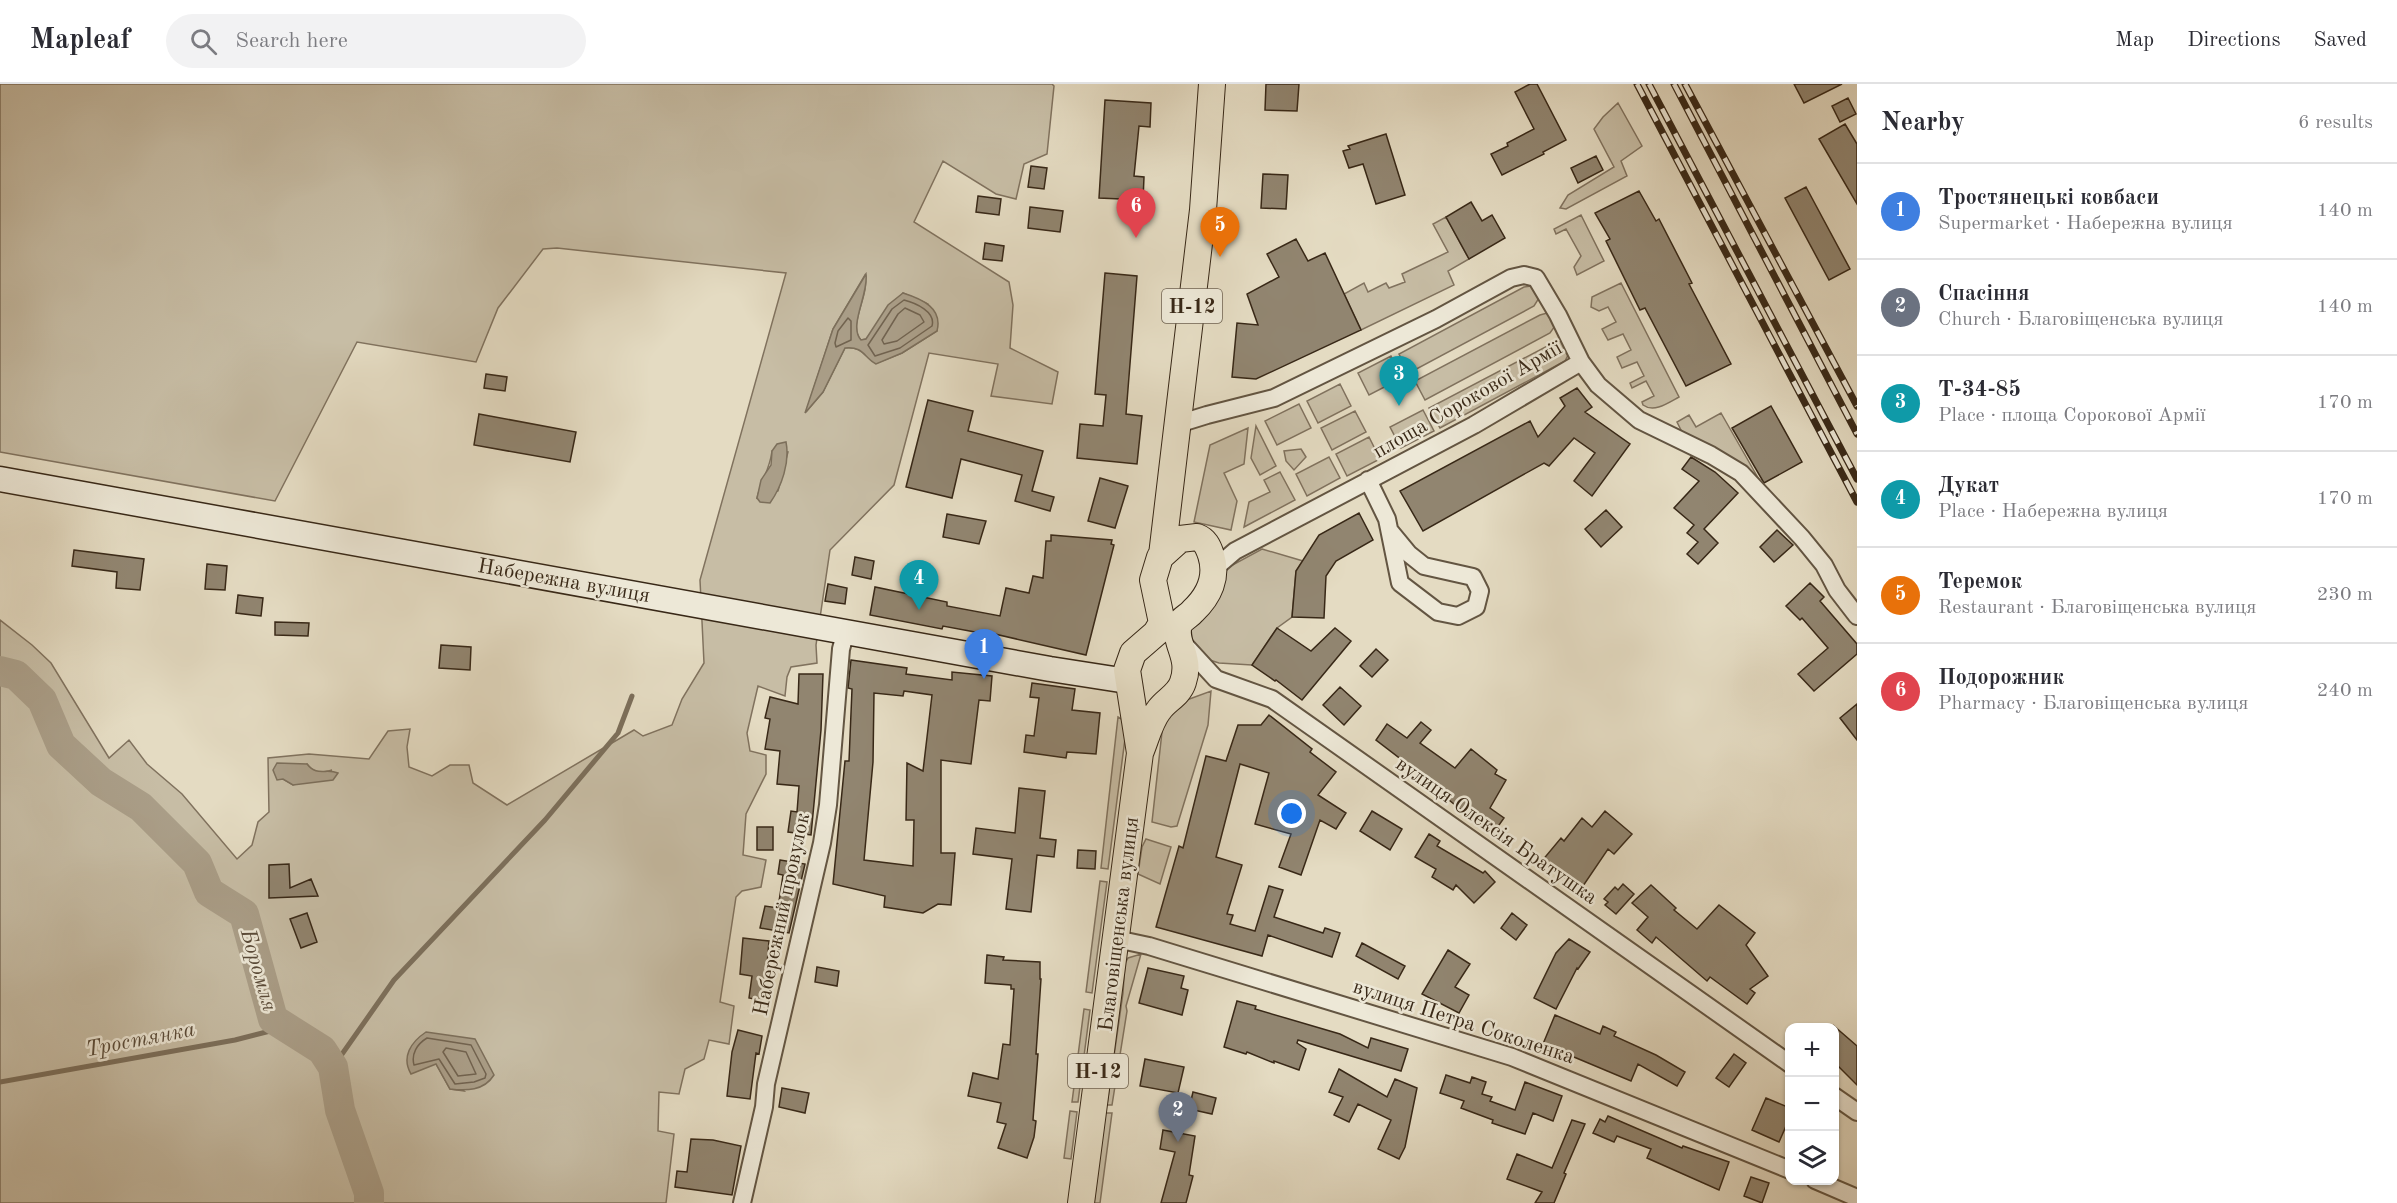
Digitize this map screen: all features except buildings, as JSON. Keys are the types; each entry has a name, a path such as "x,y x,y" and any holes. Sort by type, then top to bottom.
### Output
{"main road":[{"name":"Н-12","path":"1212,84 1203,210 1169,498 1192,538 1214,569"},
{"name":"Набережна вулиця","path":"0,479 1127,681"},
{"path":"1169,498 1192,538 1162,555 1153,580 1156,603 1187,665 1182,685"},
{"path":"1146,709 1127,681 1127,670 1133,653 1169,626 1194,611 1209,593 1214,569"},
{"name":"Благовіщенська вулиця","path":"1081,1203 1146,709 1182,685"}],"street":[{"name":"площа Сорокової Армії","path":"1178,424 1274,398 1436,320 1511,278 1524,275 1536,278 1558,315 1581,362 1474,425 1235,551 1214,569"},
{"path":"1581,362 1598,385 1639,420 1711,454 1741,473 1824,565 1837,590 1857,616"},
{"path":"1368,480 1382,506 1390,531 1400,583 1438,612 1458,616 1476,607 1480,591 1473,577 1424,566 1409,554 1390,531"},
{"path":"1192,538 1235,551"},
{"name":"вулиця Олексія Братушка","path":"1169,626 1216,679 1272,699 1785,1060"},
{"name":"Набережний провулок","path":"742,1203 764,1107 766,1084 822,843 828,805 841,649 846,631"},
{"path":"1182,685 1216,679"},
{"name":"вулиця Петра Соколенка","path":"1116,939 1160,949 1512,1057 1785,1168"},
{"path":"1839,1099 1857,1112"},
{"path":"1827,1185 1857,1198"}],"shaded area":[{"path":"0,84 1052,84 1054,86 1047,154 1024,164 1016,199 996,194 943,161 914,222 1009,282 1013,305 1010,348 1058,372 1052,404 991,396 998,364 929,353 894,485 830,550 816,645 817,663 791,667 787,677 785,696 758,686 747,733 750,751 766,755 766,774 746,814 743,855 766,860 761,887 742,891 736,897 720,1002 734,1006 729,1044 709,1040 704,1059 685,1069 679,1094 659,1092 658,1131 674,1134 666,1203 0,1203 0,620 51,663 109,758 129,740 147,764 182,794 237,859 252,845 258,822 269,812 268,758 309,754 369,759 388,731 410,729 407,747 409,767 432,776 450,765 469,765 473,783 507,805 634,730 643,736 672,725 682,699 704,663 700,580 786,273 557,248 543,249 498,308 476,362 357,342 275,501 0,452","holes":["865,275 865,292 856,326 861,340 866,339 903,293 928,304 937,331 902,353 877,363 856,349 845,348 823,392 806,412 833,329","772,451 788,452 778,491 757,498","307,764 312,770 318,772 332,770 293,785 283,779","436,1064 464,1091 450,1089"]},
{"path":"1618,103 1642,146 1621,161 1627,176 1566,209 1560,208 1568,195 1614,167 1594,129"},
{"path":"1581,215 1604,261 1577,275 1574,267 1581,256 1566,229 1556,234 1554,229"},
{"path":"1446,217 1469,259 1448,271 1454,285 1361,330 1344,294 1364,283 1368,292 1386,283 1389,288 1405,282 1402,274 1448,252 1433,224"},
{"path":"1621,283 1679,397 1661,406 1652,408 1643,405 1642,402 1654,396 1646,381 1632,388 1630,383 1644,376 1637,362 1622,368 1617,357 1631,350 1623,334 1608,340 1602,329 1616,322 1608,307 1599,311 1591,307 1592,297"},
{"path":"1531,286 1539,298 1534,306 1409,373 1399,354 1524,287"},
{"path":"1547,313 1551,315 1555,326 1550,333 1425,400 1415,381"},
{"path":"1555,342 1565,342 1569,353 1565,361 1440,428 1429,408"},
{"path":"1391,356 1402,378 1369,395 1358,373"},
{"path":"1340,384 1351,406 1318,423 1307,401"},
{"path":"1299,404 1311,428 1277,445 1265,421"},
{"path":"1423,410 1434,431 1401,448 1390,427"},
{"path":"1355,411 1366,432 1332,450 1321,428"},
{"path":"1721,413 1761,483 1683,434 1677,422 1689,415 1696,427"},
{"path":"1256,426 1276,466 1260,475 1251,458"},
{"path":"1248,428 1244,464 1224,473 1237,501 1231,530 1194,522 1210,445"},
{"path":"1369,437 1380,459 1347,476 1336,454"},
{"path":"1301,449 1306,457 1294,470 1286,461 1284,451"},
{"path":"1329,457 1340,478 1307,496 1296,474"},
{"path":"1280,472 1295,500 1244,527 1249,502 1270,492 1264,480"},
{"path":"1262,549 1303,561 1296,571 1292,617 1277,628 1252,665 1219,663 1194,655 1177,631 1214,575"},
{"path":"1211,691 1208,725 1177,826 1171,827 1152,822 1164,714 1184,701"},
{"path":"1118,717 1123,720 1126,731 1108,869 1101,868"},
{"path":"1146,839 1171,847 1160,884 1138,874 1142,847"},
{"path":"1100,881 1107,882 1092,993 1086,992"},
{"path":"1141,954 1126,1006 1112,1105 1107,1105 1125,963 1128,958"},
{"path":"1084,1009 1090,1010 1078,1102 1072,1102"},
{"path":"1070,1111 1077,1112 1071,1159 1064,1158"},
{"path":"1105,1113 1112,1113 1100,1203 1094,1203"}],"water":[{"path":"866,274 865,291 857,327 861,340 866,339 888,305 903,293 917,298 934,310 938,323 937,331 902,353 876,364 860,351 845,348 823,392 805,413 833,329"},
{"path":"786,442 786,466 778,489 770,503 760,502 757,498 761,480 771,465 772,451 777,444"},
{"path":"277,763 307,764 314,770 338,773 333,780 293,785 283,779 277,780 273,770"},
{"path":"426,1032 475,1039 494,1075 480,1087 462,1090 450,1089 436,1064 411,1074 407,1062 409,1050"}],"waterway":[{"name":"Боромля","path":"0,671 16,675 42,700 61,745 101,782 141,807 197,863 209,892 244,914 273,1019 322,1050 333,1067 340,1110 369,1193 369,1203"},
{"path":"333,1067 394,980 545,820 618,733 632,696"},
{"name":"Тростянка","path":"0,1082 235,1040 286,1027"}],"railway":[{"path":"1637,84 1857,502"},
{"path":"1649,84 1857,479"},
{"path":"1674,84 1857,434"},
{"path":"1685,84 1857,406"}],"place":[{"name":"Подорожник","path":"1136,238"},
{"name":"Теремок","path":"1220,257"},
{"name":"Т-34-85","path":"1399,406"},
{"name":"Дукат","path":"919,610"},
{"name":"Тростянецькі ковбаси","path":"984,679"},
{"name":"Спасіння","path":"1178,1142"}]}
